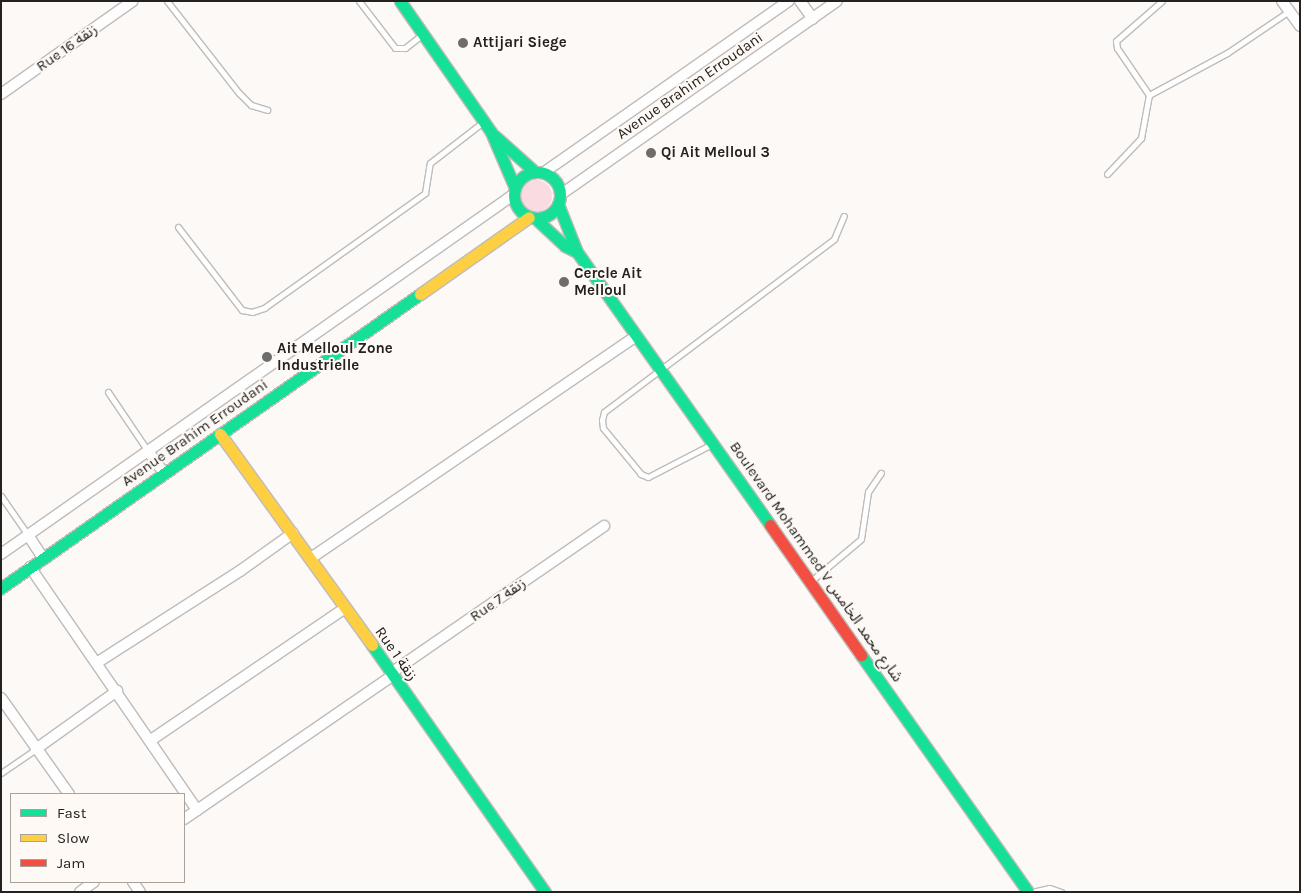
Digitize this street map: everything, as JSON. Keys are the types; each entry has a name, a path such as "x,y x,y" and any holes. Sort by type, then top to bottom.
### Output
{"main road":[{"path":"400,1 491,132 514,191 518,208 532,218 549,215 559,200 555,181 539,173 491,132"},
{"path":"514,191 522,177 539,173"},
{"name":"Boulevard Mohammed V شارع محمد الخامس","path":"559,200 577,252 662,369 1028,892"},
{"name":"Boulevard Mohammed V شارع محمد الخامس","path":"532,218 565,246 577,252"},
{"name":"Avenue Brahim Erroudani","path":"1,588 532,218"},
{"name":"Rue 1 زنقة","path":"220,434 293,532 544,892"}],"street":[{"name":"Rue 16 زنقة","path":"1,94 134,1"},
{"name":"Avenue Brahim Erroudani","path":"539,173 789,1"},
{"path":"800,1 813,19"},
{"name":"Avenue Brahim Erroudani","path":"559,200 838,1"},
{"path":"1282,1 1300,26"},
{"name":"Avenue Brahim Erroudani","path":"1,554 514,191"},
{"path":"311,558 637,336"},
{"path":"148,451 164,473"},
{"name":"Rue 7 زنقة","path":"185,818 604,526"},
{"path":"98,662 240,572 293,532"},
{"path":"28,535 43,558"},
{"path":"30,567 98,662 197,810"},
{"path":"151,740 345,608"},
{"path":"36,749 117,692"},
{"path":"1,698 67,793"},
{"path":"80,892 93,883"}],"lane":[{"path":"359,1 395,48 405,48 423,34"},
{"path":"1106,174 1141,138 1149,95 1116,44 1162,1"},
{"path":"169,2 239,93 251,105 267,110"},
{"path":"1149,95 1227,53 1289,11"},
{"path":"178,227 242,310 252,312 264,308 425,193 430,163 484,121"},
{"path":"714,443 648,477 642,474 603,428 604,412 834,238 844,216"},
{"path":"108,392 148,451"},
{"path":"810,581 861,539 868,492 881,473"},
{"path":"1,496 28,535"},
{"path":"1,773 36,749"},
{"path":"1032,892 1049,888 1061,892"}],"shaded area":[{"path":"536,180 542,181 547,185 551,190 551,202 547,207 542,211 536,212 530,211 525,207 521,202 520,196 521,190 525,185 530,181"}],"traffic: fast":[{"path":"400,1 491,132 515,188"},
{"path":"495,136 535,172"},
{"path":"533,172 541,172 550,176 556,182 560,195 556,208 550,214 541,218 533,218 524,214 518,208 514,199 514,191 518,182 524,176 533,172"},
{"path":"558,204 577,252 770,525"},
{"path":"535,218 565,246 577,252"},
{"path":"1,588 420,294"},
{"path":"372,645 545,892"},
{"path":"861,655 1028,892"}],"traffic: slow":[{"path":"420,294 529,217"},
{"path":"220,434 372,645"}],"traffic: jam":[{"path":"770,525 861,655"}],"place":[{"name":"Attijari Siege","path":"463,43"},
{"name":"Qi Ait Melloul 3","path":"651,153"},
{"name":"Cercle Ait Melloul","path":"564,282"},
{"name":"Ait Melloul Zone Industrielle","path":"267,357"}]}
